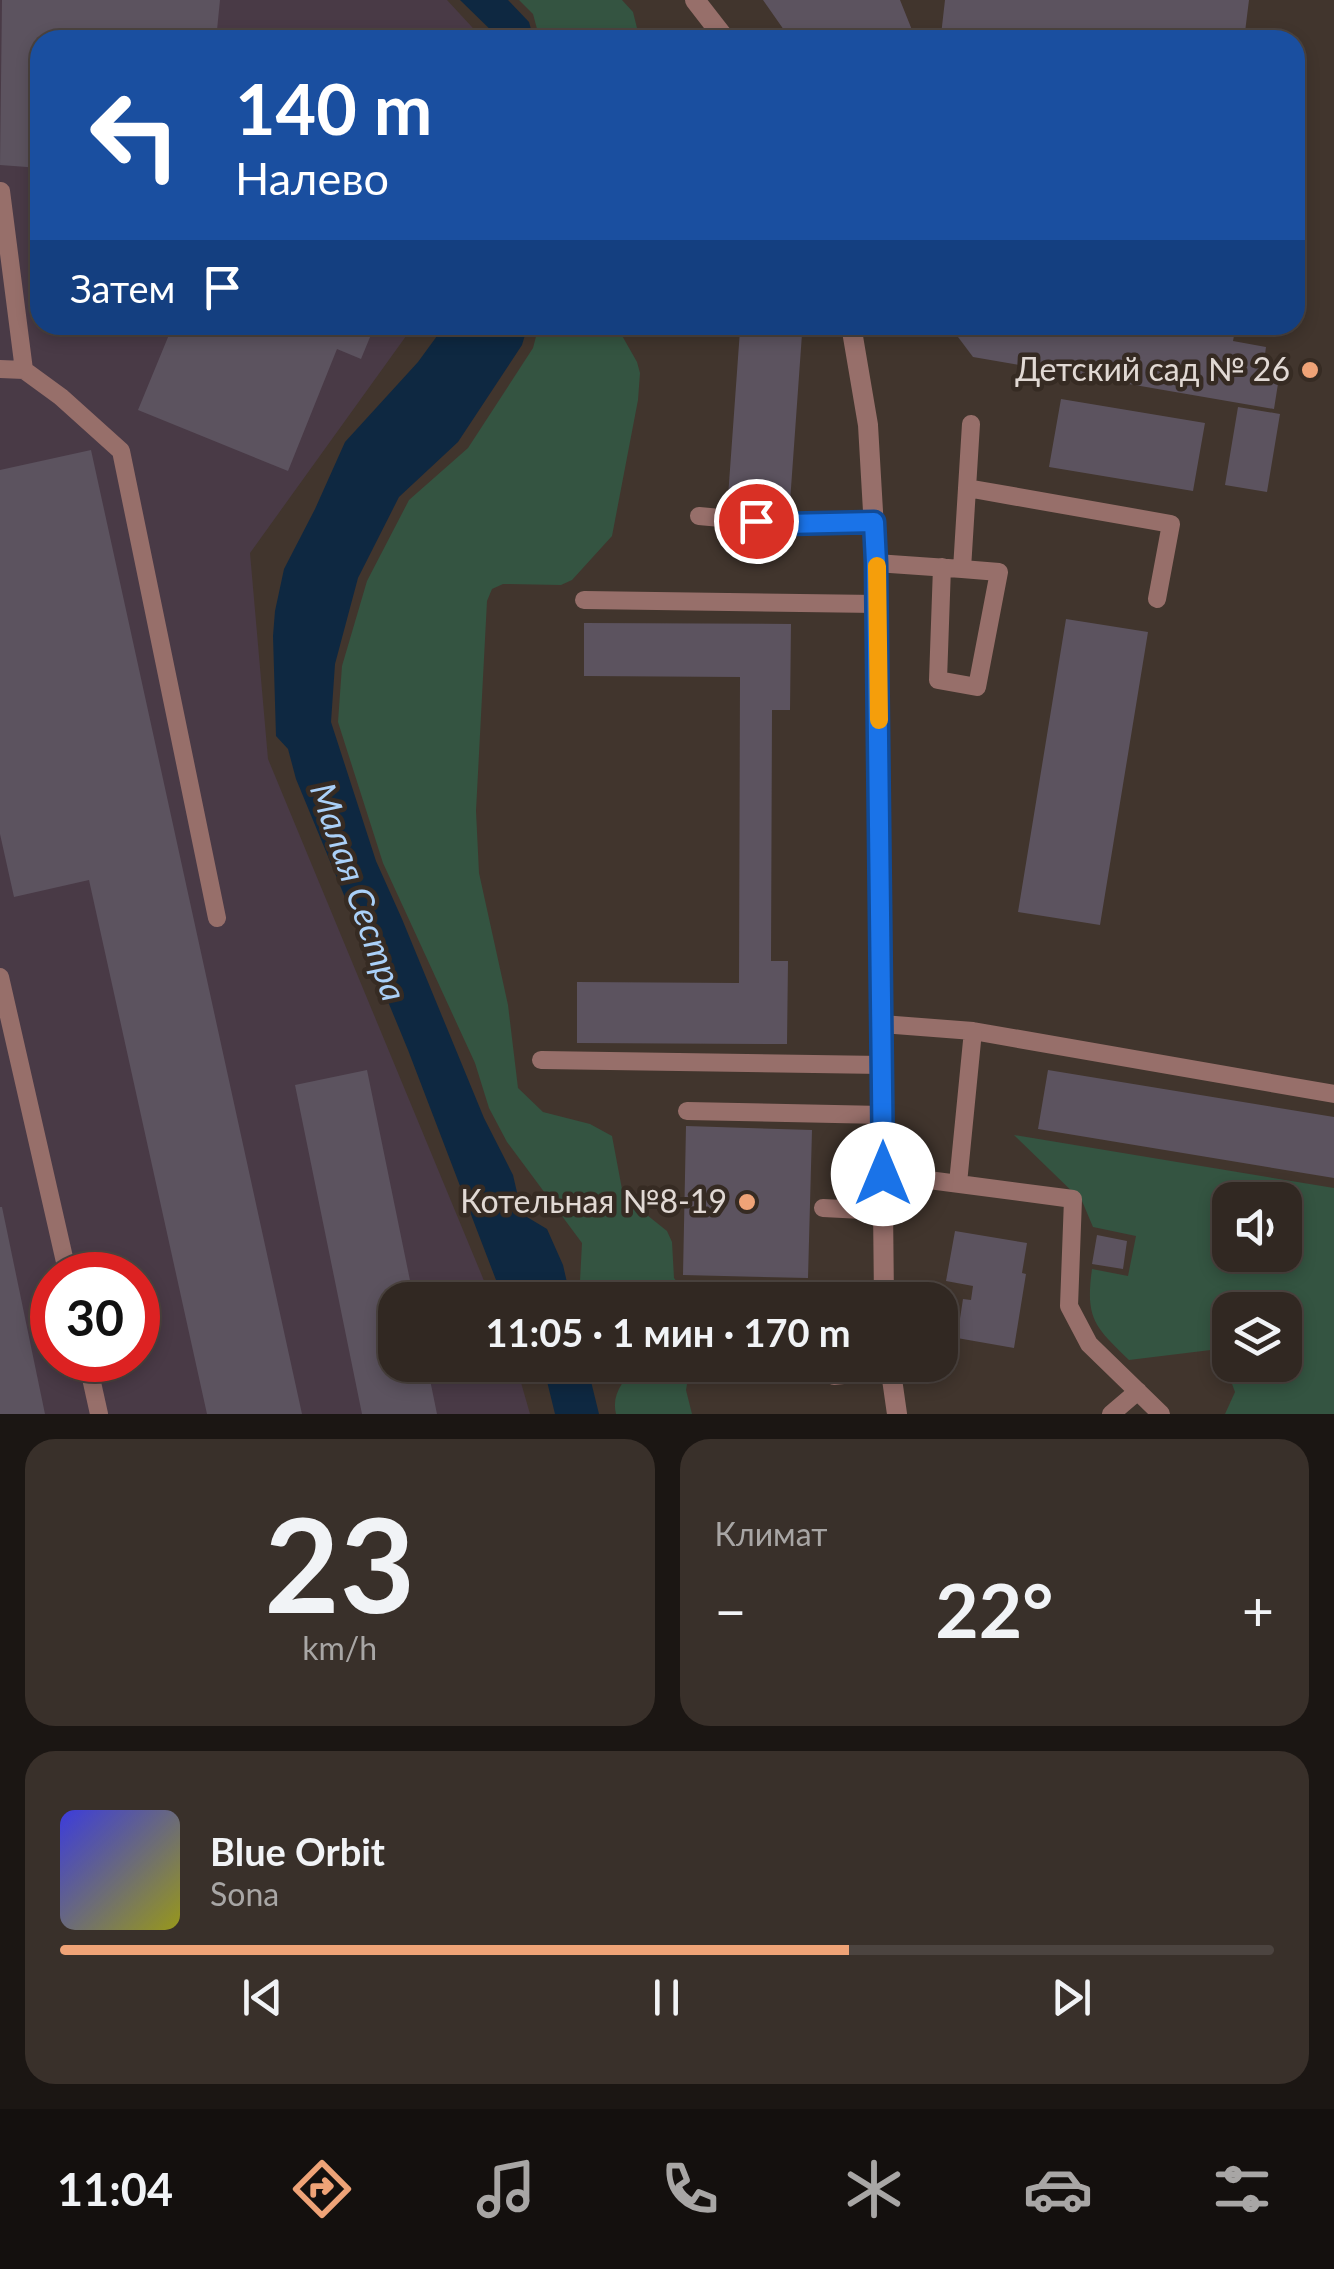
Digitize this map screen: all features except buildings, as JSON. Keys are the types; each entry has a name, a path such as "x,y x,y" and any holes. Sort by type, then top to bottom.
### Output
{"street":[{"path":"695,0 718,30"},
{"path":"853,335 868,426 876,563 884,1282"},
{"path":"892,1382 897,1414"}],"lane":[{"path":"1,191 24,370"},
{"path":"0,368 24,370 121,451 216,918"},
{"path":"962,568 971,424"},
{"path":"967,488 1171,524 1158,599"},
{"path":"699,516 785,524 874,522"},
{"path":"876,563 942,566 999,572 977,687 938,680 942,566"},
{"path":"584,600 877,604"},
{"path":"0,977 63,1252"},
{"path":"882,1024 973,1031 1334,1094"},
{"path":"958,1183 973,1031"},
{"path":"542,1060 883,1065"},
{"path":"687,1111 883,1115"},
{"path":"883,1174 1073,1200 1069,1306 1089,1344 1161,1414"},
{"path":"823,1208 883,1210"},
{"path":"92,1382 99,1414"},
{"path":"1112,1414 1138,1392"}],"shaded area":[{"path":"0,0 447,0 475,30 30,30 30,335 407,335 250,553 268,759 485,1282 378,1282 378,1382 521,1382 530,1414 0,1414"}],"green space":[{"path":"519,0 622,0 633,12 638,30 537,30 533,14"},
{"path":"536,335 622,335 640,373 612,536 572,580 561,585 503,584 492,589 487,601 476,811 479,873 508,1005 518,1088 543,1112 590,1124 612,1136 625,1205 647,1215 667,1231 677,1282 580,1282 582,1243 507,1142 489,1108 475,1063 383,863 338,722 342,666 367,581 409,500 468,448 533,348"},
{"path":"1014,1135 1298,1182 1212,1182 1212,1272 1302,1272 1302,1183 1334,1188 1334,1414 1225,1414 1235,1392 1231,1382 1302,1382 1302,1292 1212,1292 1212,1350 1129,1360 1095,1321 1090,1286 1092,1269 1128,1276 1136,1236 1093,1227 1082,1201"},
{"path":"623,1382 687,1382 692,1414 616,1414 617,1393"}],"water":[{"path":"460,0 508,0 529,22 531,30 491,30"},
{"name":"Малая Сестра","path":"438,335 525,335 458,442 399,497 358,578 335,664 331,722 376,861 484,1118 513,1175 522,1214 547,1229 567,1282 497,1282 408,1050 296,779 288,749 276,736 273,636 284,569 345,442"},
{"path":"547,1382 591,1382 599,1414 555,1414"}],"slow traffic":[{"path":"877,566 879,720"}],"place":[{"name":"Детский сад № 26","path":"1310,370"},
{"name":"Котельная №8-19","path":"747,1202"}],"route":[{"path":"756,521 874,522 883,1174"}]}
